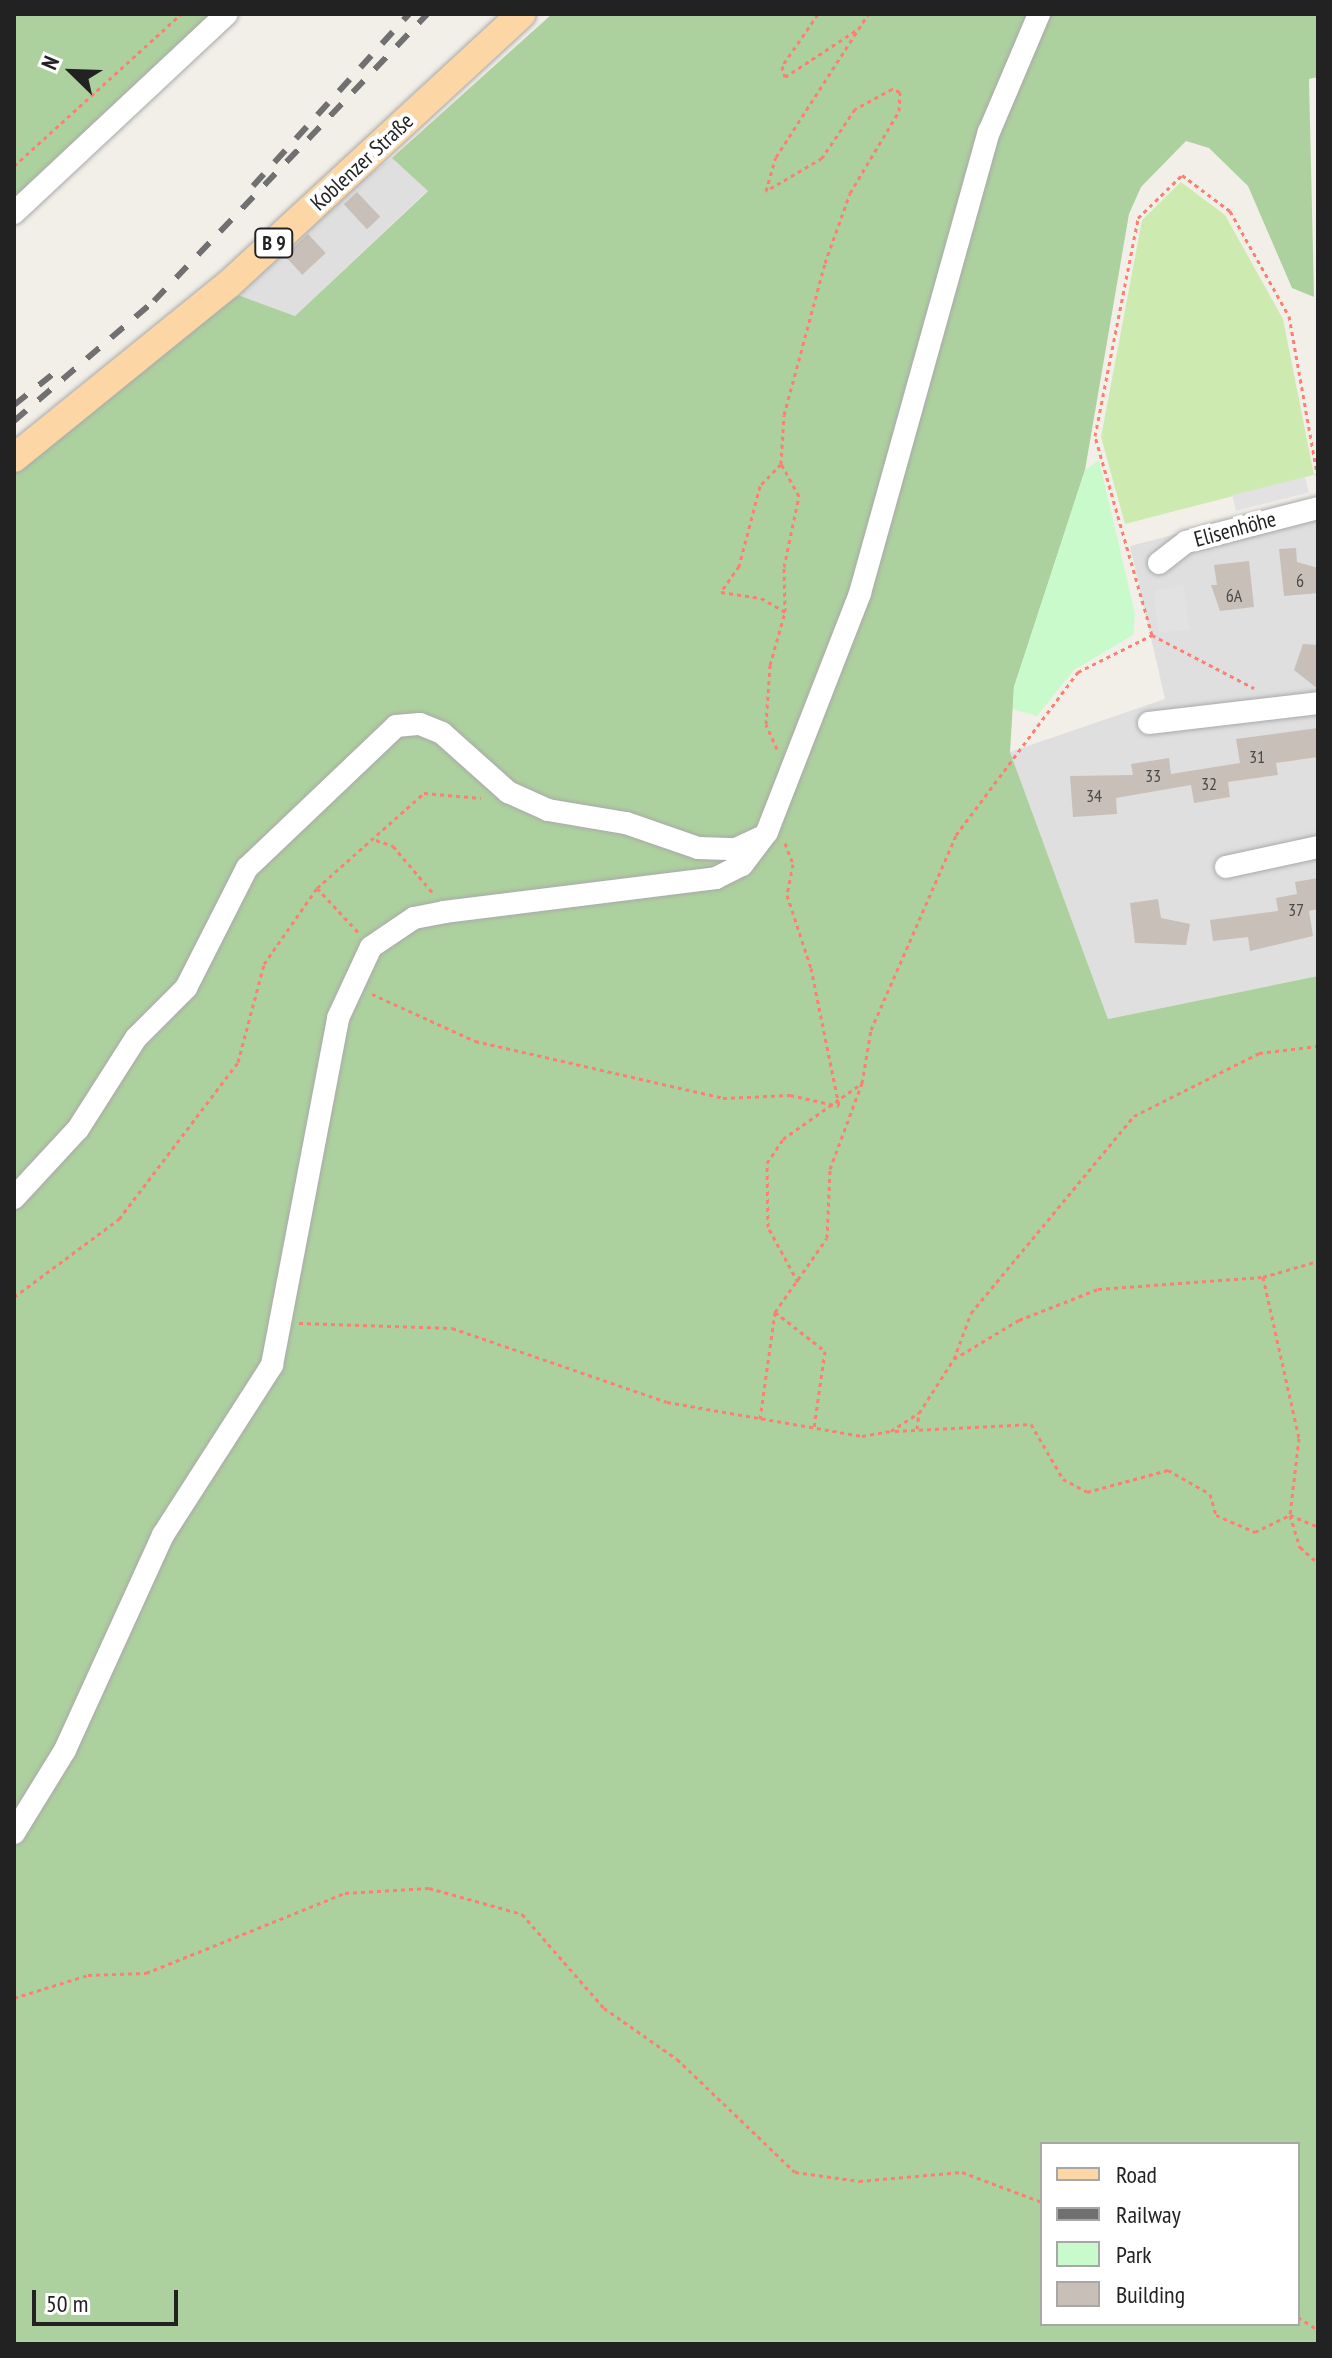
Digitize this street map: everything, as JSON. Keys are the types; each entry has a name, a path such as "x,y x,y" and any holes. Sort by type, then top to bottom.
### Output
{"main road":[{"name":"Koblenzer Straße","path":"14,458 229,284 522,14"}],"street":[{"path":"14,213 227,14"},
{"path":"14,1833 65,1750 163,1535 261,1387 284,1323 349,983 371,947 414,918 444,912 716,878 742,865 770,824 860,593 989,132 1039,14"},
{"name":"Elisenhöhe","path":"1159,563 1186,542 1318,508"},
{"path":"1149,723 1271,705 1318,703"},
{"path":"14,1198 78,1129 136,1038 186,988 247,868 387,731 408,723 442,733 508,792 548,810 626,823 698,848 736,849 770,824"},
{"path":"1226,867 1318,847"}],"path":[{"path":"14,166 181,14"},
{"path":"818,14 782,66 785,77 858,29"},
{"path":"778,752 766,724 770,665 785,612 784,567 799,496 781,464 784,415 825,263 850,193 899,111 900,92 892,89 855,109 822,158 766,191 776,157 868,14"},
{"path":"1271,705 1246,681 1170,650 1152,635 1095,436 1138,218 1182,175 1230,211 1289,316 1318,478"},
{"path":"781,464 760,486 739,566 721,592 761,598 785,612"},
{"path":"760,1419 775,1312 827,1238 830,1169 862,1083 871,1030 956,835 1078,672 1152,635"},
{"path":"14,1297 119,1219 238,1062 264,964 317,888 351,852 376,840 401,807 424,793 476,798 508,792"},
{"path":"770,824 793,864 787,895 811,968 839,1106"},
{"path":"376,840 423,875 444,912"},
{"path":"317,888 371,947"},
{"path":"349,983 475,1041 723,1098 790,1095 839,1106"},
{"path":"891,1431 919,1413 954,1359 971,1313 1134,1116 1259,1053 1318,1046"},
{"path":"798,1282 768,1227 767,1163 783,1139 839,1106 862,1083"},
{"path":"954,1359 1019,1320 1098,1289 1263,1277 1318,1261"},
{"path":"1263,1277 1299,1438 1290,1515 1300,1547 1318,1563"},
{"path":"775,1312 825,1351 814,1427"},
{"path":"284,1323 452,1328 667,1402 862,1436 891,1431 1031,1424 1063,1479 1087,1492 1168,1470 1210,1494 1216,1515 1255,1532 1290,1515 1318,1527"},
{"path":"917,1430 919,1413"},
{"path":"14,1998 88,1975 146,1973 345,1893 429,1888 522,1914 604,2008 677,2059 795,2172 859,2181 962,2172 1040,2201"},
{"path":"1300,2318 1318,2330"}],"shaded area":[{"path":"392,158 428,190 295,316 238,295 306,222"},
{"path":"1305,477 1309,493 1236,511 1232,495"},
{"path":"1318,498 1318,976 1108,1019 1010,752 1165,699 1130,546"},
{"path":"1183,585 1190,630 1158,632 1154,591"}],"green space":[{"path":"14,14 215,14 14,201"},
{"path":"552,14 1318,14 1318,77 1309,79 1314,297 1292,288 1248,186 1209,148 1186,141 1141,187 1129,214 1085,470 1014,687 1010,752 1108,1019 1318,976 1318,2344 14,2344 14,471 238,295 295,316 428,191 392,158"},
{"path":"1181,182 1225,215 1283,319 1314,475 1125,524 1101,437 1142,220"},
{"path":"1099,460 1135,614 1133,635 1074,670 1037,716 1013,709 1014,687 1085,470"}],"building":[{"path":"357,192 380,217 367,229 344,204"},
{"path":"308,234 326,253 302,275 285,256"},
{"path":"1296,548 1297,562 1318,568 1318,593 1284,596 1279,549"},
{"path":"1249,561 1254,607 1220,611 1211,585 1217,585 1214,565"},
{"path":"1303,644 1318,645 1318,689 1294,670"},
{"path":"1318,728 1318,757 1276,763 1278,775 1228,782 1230,797 1194,803 1191,785 1116,798 1117,814 1073,817 1070,776 1133,775 1131,764 1169,758 1171,774 1240,763 1236,739"},
{"path":"1318,878 1318,909 1309,911 1313,936 1250,951 1248,937 1213,941 1210,920 1278,911 1276,898 1297,894 1295,882"},
{"path":"1158,899 1161,918 1190,924 1186,945 1135,943 1130,903"}],"railway":[{"path":"253,186 409,14"},
{"path":"14,421 154,301 427,14"},
{"path":"14,405 58,370"}]}
